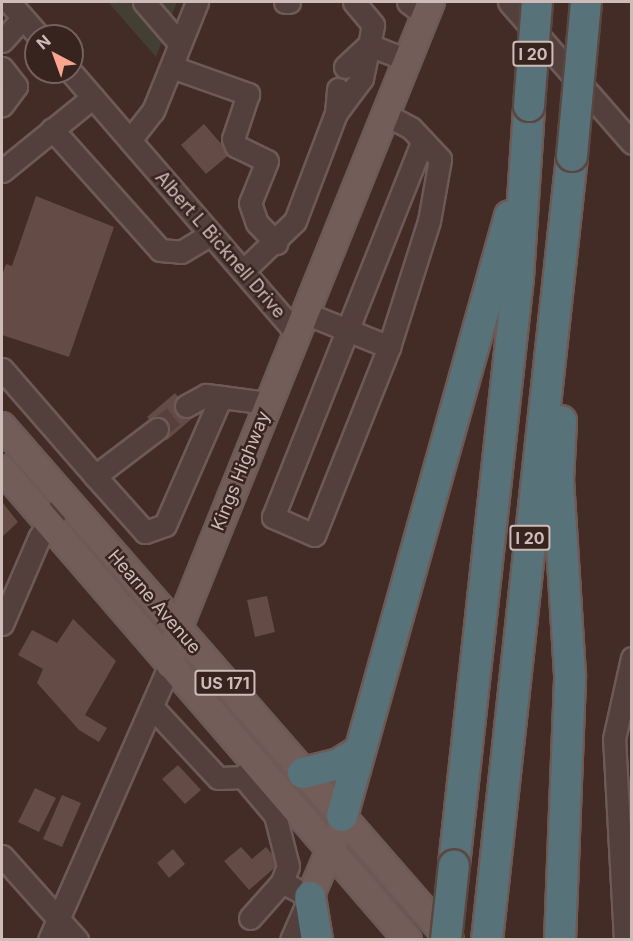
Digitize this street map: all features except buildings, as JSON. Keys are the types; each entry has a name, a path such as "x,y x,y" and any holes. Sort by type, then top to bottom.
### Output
{"highway":[{"name":"I 20","path":"442,932 454,865 518,278 537,2"},
{"name":"I 20","path":"488,930 572,156 586,2"},
{"path":"342,816 357,752 506,231 529,106"},
{"path":"560,939 570,675 558,481 572,156"},
{"path":"303,773 339,764 357,752"},
{"path":"310,897 317,939"}],"main road":[{"name":"Kings Highway","path":"170,665 178,629 407,60 421,6"},
{"name":"Hearne Avenue","path":"6,441 65,499 442,932"},
{"name":"Hearne Avenue","path":"2,469 170,665 249,770 332,851 408,939"},
{"path":"310,897 332,851 342,816"},
{"path":"332,851 372,870 409,907 442,932"}],"street":[{"path":"9,2 28,24"},
{"path":"144,2 180,44"},
{"path":"136,148 172,67 197,2"},
{"path":"285,2 290,2"},
{"path":"243,271 276,243 295,221 336,113 362,78 373,25 354,2"},
{"path":"509,2 632,143"},
{"path":"2,40 23,18"},
{"path":"369,45 407,60"},
{"path":"345,67 369,45"},
{"path":"172,67 249,94 233,139 236,146 267,161 250,203 258,223 276,243"},
{"path":"2,68 16,86 2,105"},
{"name":"Albert L Bicknell Drive","path":"82,84 243,271 301,323"},
{"path":"336,113 338,89"},
{"path":"2,171 93,96"},
{"path":"385,114 423,141 440,159 429,221 389,347 314,535 273,517 350,332 423,141"},
{"path":"52,129 160,250 181,252 211,234"},
{"path":"301,323 350,332 389,347"},
{"path":"2,369 136,526 145,532 160,529 221,397"},
{"path":"186,406 206,395 268,404"},
{"path":"95,476 157,429"},
{"path":"2,624 48,522 65,499"},
{"path":"625,939 614,739 632,658"},
{"name":"Kings Highway","path":"49,939 170,665"},
{"path":"152,707 218,778 249,770 276,815 288,866 282,882 250,918"},
{"path":"2,856 77,939"},
{"path":"282,882 310,897 291,939"}],"shaded area":[{"path":"108,2 177,2 156,57"}],"tunnel":[{"path":"157,429 186,406"}]}
